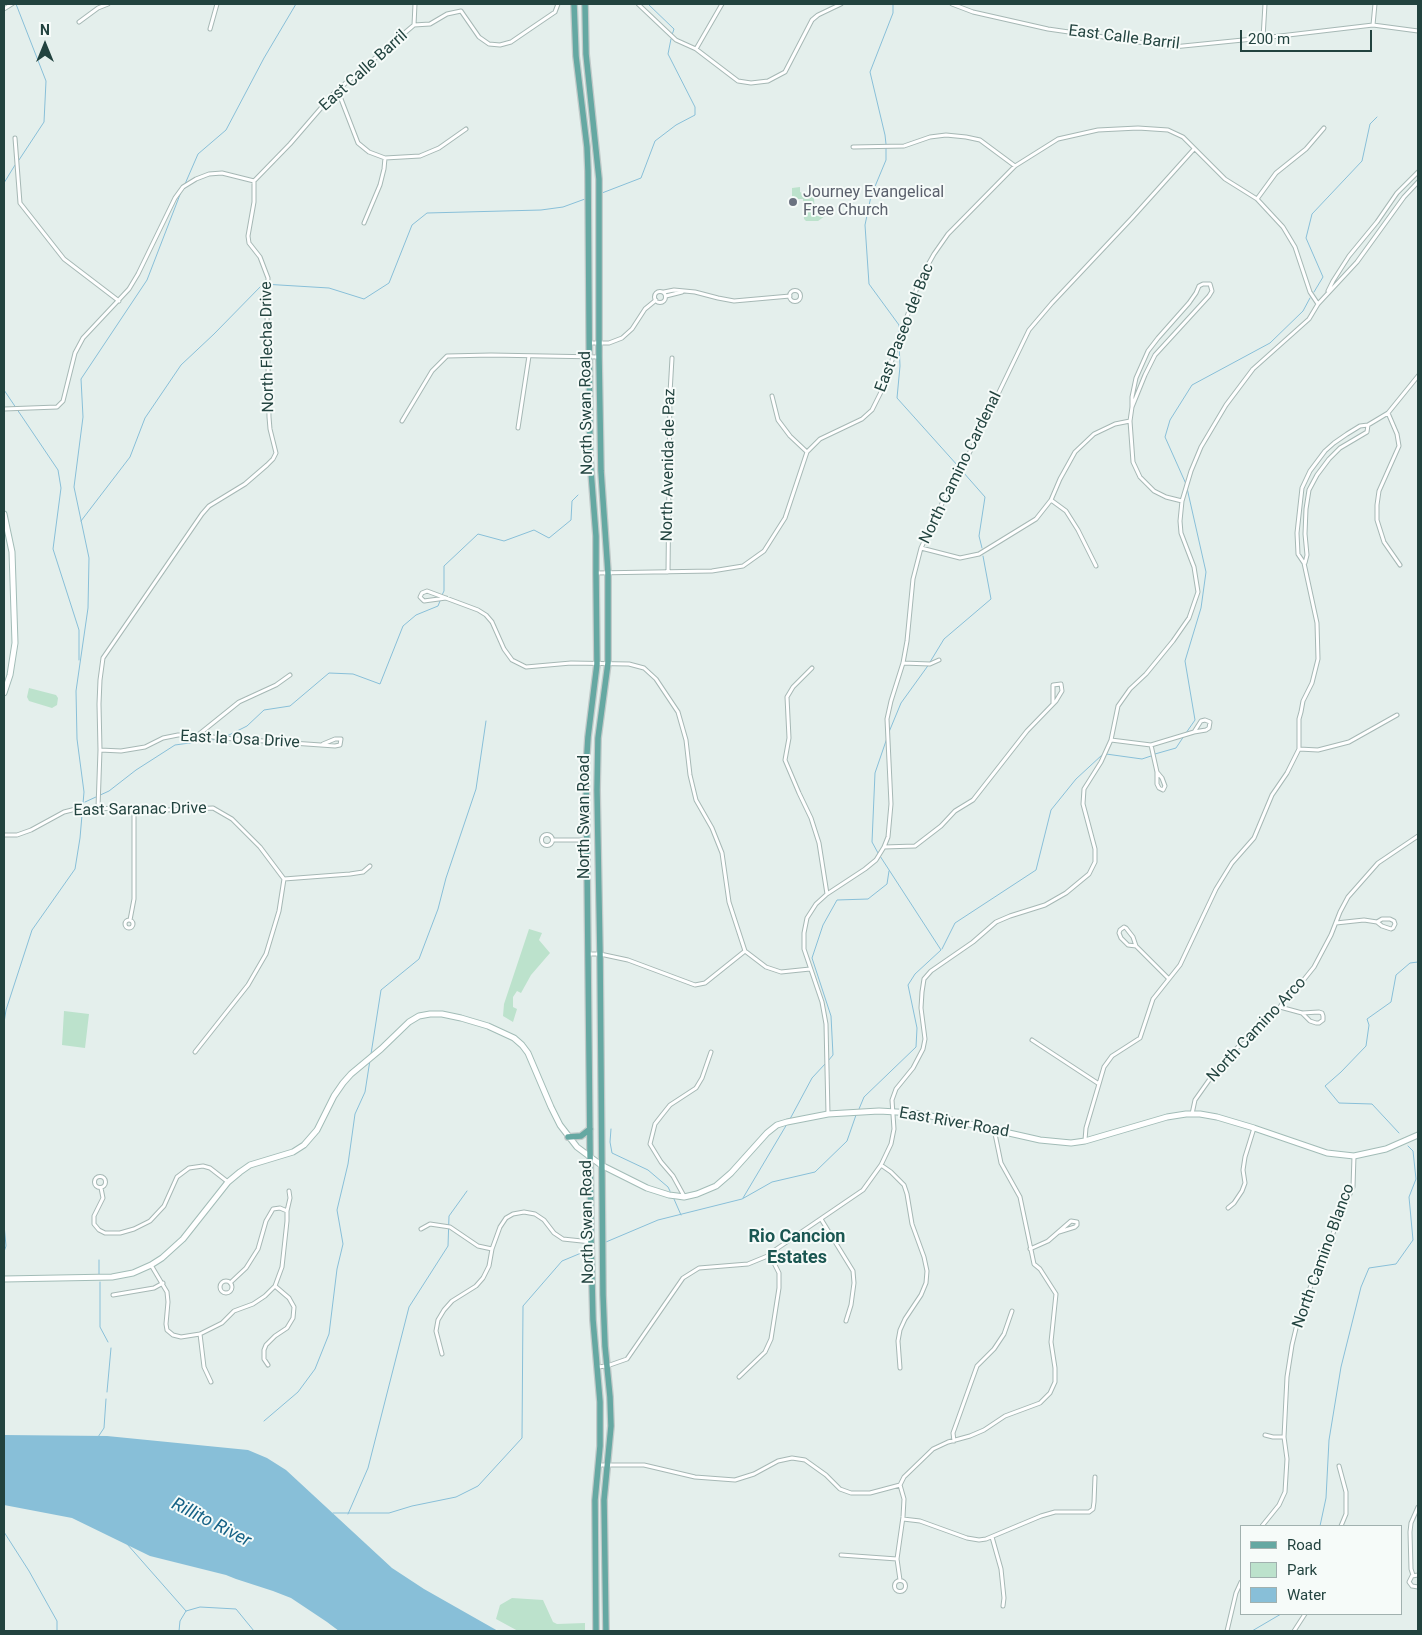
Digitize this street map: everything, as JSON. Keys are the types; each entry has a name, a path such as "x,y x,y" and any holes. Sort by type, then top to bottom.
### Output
{"main road":[{"name":"North Swan Road","path":"574,4 576,56 587,155 590,458 596,536 597,664 587,749 591,1242 593,1320 600,1402 595,1500 596,1631"},
{"name":"North Swan Road","path":"584,4 586,54 599,178 599,357 602,471 608,573 608,664 598,738 596,790 600,954 603,1296 611,1426 604,1500 606,1631"},
{"path":"568,1137 581,1136 590,1129"}],"street":[{"path":"4,10 12,4"},
{"path":"79,22 98,8 108,4"},
{"path":"210,30 217,4"},
{"path":"414,25 415,4"},
{"name":"East Calle Barril","path":"254,181 290,144 334,93 414,25 430,24 447,14 461,11 479,37 489,44 500,45 511,42 530,30 555,12 558,4"},
{"path":"638,4 674,38 696,49 738,81 751,83 768,81 785,72 812,20 818,14 841,4"},
{"path":"696,49 722,4"},
{"name":"East Calle Barril","path":"952,4 972,12 1048,29 1173,47 1373,25 1418,31"},
{"path":"1264,38 1266,4"},
{"path":"1373,25 1375,4"},
{"path":"334,93 341,99 358,142 370,152 385,158 420,156 439,148 466,129"},
{"name":"East Paseo del Bac","path":"807,452 820,440 862,418 872,410 881,392 920,279 948,234 1015,166 1058,139 1098,130 1138,128 1168,130 1183,137 1225,179 1257,199 1283,227 1294,246 1310,292 1318,304"},
{"path":"1257,199 1276,173 1306,150 1324,128"},
{"path":"853,148 904,146 930,137 946,135 966,137 980,140 1015,166"},
{"path":"15,138 20,203 64,259 119,301"},
{"name":"North Camino Cardenal","path":"828,1114 826,1024 822,1002 804,949 804,932 807,918 816,904 827,894 876,860 884,847 890,823 891,804 887,719 908,641 913,579 922,548 946,495 972,448 1029,330 1194,149"},
{"path":"364,223 380,185 385,158"},
{"path":"1328,292 1349,256 1377,222 1397,193 1418,172"},
{"path":"4,409 57,407 63,401 75,353 83,338 119,301 138,274 175,198 183,187 209,174 222,173 254,181"},
{"name":"North Flecha Drive","path":"98,808 99,704 103,658 202,514 210,506 246,484 267,466 275,456 275,446 270,424 268,278 260,257 249,243 248,236 254,202 254,181"},
{"path":"596,1367 607,1366 627,1359 683,1278 698,1268 748,1264 770,1255 863,1190 889,1150 893,1136 892,1100 896,1089 913,1068 923,1049 925,1039 921,1008 924,979 931,971 973,942 996,922 1045,906 1066,893 1089,874 1095,862 1095,849 1082,804 1084,789 1102,762 1111,740 1118,706 1130,689 1146,674 1173,641 1189,618 1195,605 1198,592 1194,567 1182,533 1180,521 1182,501 1191,471 1201,448 1226,405 1253,369 1309,319 1318,304 1357,262 1404,197 1418,182"},
{"path":"1132,407 1154,355 1209,296 1212,291 1210,284 1199,286 1191,300 1148,351 1136,378 1132,397 1130,421 1133,462 1140,477 1154,491 1166,497 1182,501"},
{"path":"656,300 655,296 657,293 665,294 685,291 734,301 790,296"},
{"path":"656,300 662,303 666,300 665,294"},
{"path":"590,343 609,343 622,338 632,329 645,309 656,300"},
{"path":"402,421 432,371 448,356 599,357"},
{"path":"518,428 530,356"},
{"name":"North Avenida de Paz","path":"668,572 672,358"},
{"path":"1085,1141 1086,1128 1104,1067 1112,1056 1140,1038 1153,999 1180,965 1216,888 1232,863 1254,838 1272,795 1287,773 1299,748 1299,719 1303,701 1312,683 1318,659 1317,623 1304,563 1298,554 1297,533 1302,488 1310,471 1322,454 1334,442 1360,426 1368,426 1388,413 1418,376"},
{"path":"596,573 712,571 743,566 764,551 785,518 807,452 790,436 778,420 772,396"},
{"path":"1388,413 1397,434 1399,446 1379,492 1377,520 1384,542 1400,565"},
{"path":"922,548 960,558 979,554 1036,519 1051,500 1075,452 1094,434 1115,424 1130,421"},
{"path":"1304,563 1307,555 1305,534 1309,490 1328,459 1340,448 1367,432 1368,426"},
{"path":"1051,500 1066,511 1096,566"},
{"path":"4,514 12,552 15,643 10,675 4,693"},
{"path":"446,598 424,601 420,598 422,593 427,591 446,598 478,610 486,615 492,622 504,649 512,660 526,667 571,663 629,664 644,668 656,679 678,712 686,740 690,775 696,800 712,828 722,852 729,902 745,951 766,967 781,972 810,969"},
{"path":"903,663 930,664 939,660"},
{"path":"812,668 793,687 787,697 789,738 785,760 798,793 811,818 818,843 827,894"},
{"path":"197,735 238,702 276,685 290,676"},
{"path":"884,847 914,846 941,826 955,811 972,800 1027,731 1053,703 1062,691 1061,684 1053,685 1053,703"},
{"path":"1299,748 1318,750 1349,742 1397,715"},
{"path":"1111,740 1151,745 1206,730 1209,728 1210,722 1201,721 1194,732"},
{"name":"East la Osa Drive","path":"100,750 121,751 145,747 163,738 178,735 335,746 340,745 341,738 323,744"},
{"path":"1151,745 1157,772 1157,784 1160,790 1163,790 1165,786 1157,772"},
{"path":"130,920 134,899 134,808"},
{"name":"East Saranac Drive","path":"4,835 17,835 31,830 64,812 76,809 134,808 166,810 213,808 239,826 260,848 284,879"},
{"name":"North Camino Arco","path":"1192,1114 1195,1100 1219,1066 1238,1046 1251,1039 1280,1007 1286,997 1314,968 1348,897 1373,868 1418,836"},
{"path":"553,840 587,840"},
{"path":"195,1052 248,985 266,954 279,911 284,879 350,874 363,872 370,866"},
{"path":"1336,924 1356,920 1376,922 1390,929 1393,928 1395,922 1390,919 1382,919 1376,922"},
{"path":"1136,946 1134,937 1126,928 1124,927 1120,930 1121,938 1128,944 1136,946 1168,978"},
{"path":"588,954 600,954 636,963 695,985 705,983 745,951"},
{"path":"1280,1007 1302,1013 1319,1012 1323,1016 1323,1020 1316,1023 1310,1021 1302,1013"},
{"name":"East River Road","path":"4,1279 112,1277 133,1273 152,1265 183,1239 228,1182 240,1172 250,1166 293,1152 304,1145 318,1130 334,1096 343,1082 409,1022 420,1016 430,1014 442,1014 488,1026 505,1033 522,1045 528,1053 551,1107 568,1137 582,1152 602,1165 647,1188 669,1195 684,1197 716,1186 777,1125 828,1114 893,1111 928,1115 1040,1140 1063,1143 1085,1141 1152,1120 1192,1114 1217,1117 1327,1153 1354,1156 1386,1149 1418,1135"},
{"path":"1032,1040 1099,1084"},
{"path":"684,1197 673,1176 661,1162 650,1144 655,1124 662,1115 670,1106 696,1088 702,1078 711,1052"},
{"path":"1228,1208 1234,1203 1245,1183 1243,1170 1245,1157 1254,1128"},
{"path":"598,1465 644,1465 695,1477 735,1480 754,1474 778,1461 792,1458 805,1460 826,1475 840,1489 851,1493 870,1493 900,1484 904,1477 933,1449 984,1430 1005,1416 1040,1402 1050,1393 1055,1382 1051,1342 1056,1294 1034,1264 1020,1196 1001,1163 994,1129"},
{"name":"North Camino Blanco","path":"1263,1525 1279,1505 1285,1492 1287,1460 1284,1436 1287,1377 1298,1320 1314,1276 1354,1187 1354,1156"},
{"path":"881,1165 904,1185 912,1224 927,1271 926,1283 921,1296 905,1319 900,1330 898,1341 900,1368"},
{"path":"102,1188 103,1198 94,1216 94,1224 105,1233 120,1233 150,1221 164,1206 177,1177 189,1168 203,1166 210,1168 228,1182"},
{"path":"152,1265 167,1292 166,1324 167,1330 173,1335 182,1337 200,1334 222,1323 234,1311 253,1304 276,1286 282,1267 290,1198 289,1191"},
{"path":"230,1283 246,1268 258,1249 266,1221 273,1209 280,1208 287,1211"},
{"path":"442,1354 436,1331 438,1320 452,1301 476,1286 483,1278 500,1227 506,1218 513,1214 524,1212 535,1214 544,1220 554,1233 563,1239 591,1242"},
{"path":"821,1219 853,1271 854,1283 851,1305 846,1321"},
{"path":"1030,1249 1048,1241 1071,1221 1077,1222 1075,1227 1059,1232"},
{"path":"421,1229 430,1224 450,1227 478,1246 492,1249"},
{"path":"739,1377 765,1352 771,1339 779,1288 779,1273 770,1255"},
{"path":"227,1281 230,1283 232,1289 229,1293 223,1293 220,1290 220,1285 223,1282 227,1281"},
{"path":"113,1295 154,1288 163,1283"},
{"path":"268,1365 264,1359 266,1345 275,1336 288,1328 293,1318 294,1307 289,1298 276,1286"},
{"path":"954,1441 953,1433 977,1366 994,1349 1004,1334 1012,1311"},
{"path":"200,1334 204,1367 211,1382"},
{"path":"1265,1435 1273,1437 1284,1436"},
{"path":"1340,1466 1346,1492 1346,1514 1341,1525"},
{"path":"903,1519 920,1521 967,1538 979,1540 992,1537 1055,1512 1089,1512 1094,1502 1094,1477"},
{"path":"900,1484 904,1499 897,1559 900,1580"},
{"path":"1418,1507 1410,1532 1411,1569 1413,1575 1410,1579 1410,1584 1418,1587"},
{"path":"992,1537 1001,1569 1003,1606"},
{"path":"841,1554 897,1559"},
{"path":"1413,1575 1418,1575"},
{"path":"1227,1631 1240,1584"},
{"path":"1294,1631 1304,1615"}],"green space":[{"path":"800,187 800,192 814,198 815,216 825,216 818,221 806,221 804,219 803,199 792,199 792,188"},
{"path":"29,688 56,695 58,698 57,705 52,708 29,701 27,697"},
{"path":"529,929 542,933 539,940 550,953 531,975 521,993 517,991 513,997 513,1007 517,1009 513,1022 503,1016 504,1004"},
{"path":"64,1011 89,1014 85,1048 62,1045"},
{"path":"512,1598 543,1600 553,1622 557,1624 585,1623 585,1631 518,1631 496,1619 500,1605"}],"water":[{"name":"Rillito River","path":"4,1435 107,1436 248,1450 267,1458 286,1470 392,1568 424,1589 498,1631 339,1631 291,1598 273,1591 226,1575 150,1556 72,1518 4,1505"}],"waterway":[{"path":"16,4 46,81 44,122 19,160"},
{"path":"185,184 198,154 226,130 264,58 296,4"},
{"path":"648,4 674,29 672,35"},
{"path":"886,144 870,72 893,13 893,4"},
{"path":"602,193 641,178 655,141 676,125 695,115 695,107 668,54 671,39"},
{"path":"1314,292 1323,277 1306,238 1312,214 1362,161 1370,124 1377,117"},
{"path":"886,148 886,160 871,196 865,225 869,284 899,325 899,336"},
{"path":"4,183 15,165"},
{"path":"4,1023 6,1010 32,930 75,869 80,838 84,792 77,739 76,691 88,608 89,558 74,487 83,417 81,379 147,280 181,192"},
{"path":"81,521 130,457 145,418 181,365 263,284 329,288 364,299 389,283 412,225 427,213 541,210 563,207 585,199"},
{"path":"1186,484 1165,437 1170,420 1192,385 1270,343 1303,311 1310,298"},
{"path":"899,342 900,366 897,398 958,466"},
{"path":"4,390 58,470 61,488 53,549 79,630 79,660"},
{"path":"963,472 985,497 979,536 982,548"},
{"path":"1186,733 1195,720 1185,661 1201,608 1206,572 1187,488"},
{"path":"442,595 444,591 444,566 478,534 504,541 534,530 549,538 571,520 572,501 578,495"},
{"path":"889,732 901,703 927,667 944,639 991,599 983,556"},
{"path":"225,737 247,726 264,710 290,706 329,673 353,674 380,684 403,626 416,615 438,606 440,601"},
{"path":"371,1054 381,990 419,959 438,909 446,878 476,789 486,721"},
{"path":"1155,754 1176,748 1184,736"},
{"path":"878,853 872,842 875,773 887,738"},
{"path":"85,802 109,791 136,770 175,745 219,739"},
{"path":"1106,754 1142,759 1151,756"},
{"path":"942,949 955,923 1036,870 1051,810 1076,779 1102,755"},
{"path":"859,1109 864,1097 916,1047 917,1028 908,985 915,974 941,950 880,856"},
{"path":"828,1061 833,1055 831,1016 812,958 823,925 837,900 868,899 887,884 889,871"},
{"path":"1399,1133 1372,1104 1339,1103 1325,1086 1366,1046 1369,1025 1367,1019 1391,1002 1396,975 1410,963 1418,962"},
{"path":"264,1421 298,1392 315,1369 329,1334 337,1269 343,1244 337,1210 348,1164 355,1114 365,1092 370,1060"},
{"path":"790,1119 812,1078 825,1064"},
{"path":"606,1242 658,1220 742,1199 772,1182 815,1172 847,1141 856,1115"},
{"path":"743,1198 787,1124"},
{"path":"611,1129 610,1142 612,1153 648,1170 668,1187 670,1191"},
{"path":"1320,1525 1326,1498 1329,1440 1341,1367 1361,1287 1369,1268 1396,1264 1413,1240 1409,1197 1416,1179 1413,1151 1408,1146"},
{"path":"348,1514 368,1468 409,1307 448,1246 449,1216 467,1191"},
{"path":"674,1199 681,1215"},
{"path":"4,1224 6,1246 4,1252"},
{"path":"333,1513 389,1513 456,1497 478,1486 522,1438 523,1306 562,1261 586,1251"},
{"path":"99,1260 99,1274"},
{"path":"100,1282 100,1327 108,1342"},
{"path":"107,1392 111,1348"},
{"path":"98,1437 104,1428 106,1399"},
{"path":"4,1532 29,1571 57,1621 57,1631"},
{"path":"127,1544 186,1611"},
{"path":"179,1631 180,1621 186,1611 200,1607 236,1609 254,1631"},
{"path":"1252,1631 1279,1615"}],"place":[{"name":"Journey Evangelical Free Church","path":"793,202"}],"district":[{"name":"Rio Cancion Estates","path":"797,1247"}]}
